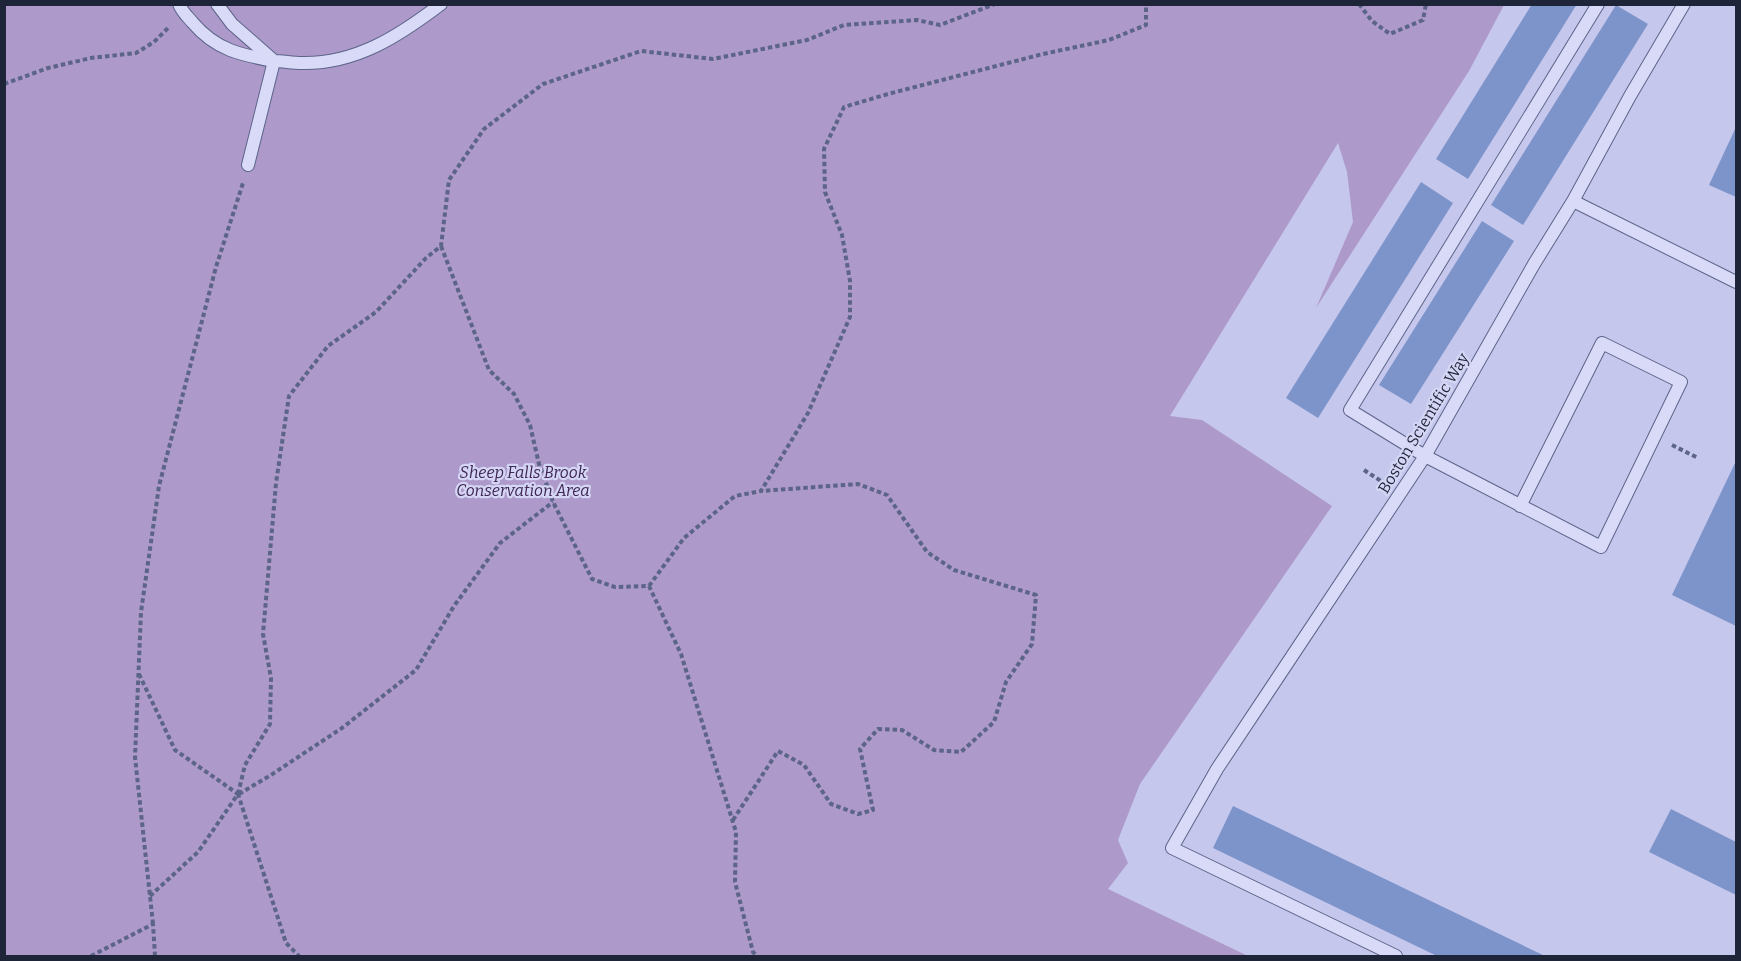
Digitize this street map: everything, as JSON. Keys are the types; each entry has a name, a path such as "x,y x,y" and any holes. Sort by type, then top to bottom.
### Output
{"lane":[{"path":"217,4 232,24 274,60"},
{"path":"180,7 204,35 220,46 237,53 302,63 332,60 381,45 441,4"},
{"path":"1520,506 1602,343 1681,381 1601,547 1520,506 1425,456 1350,410 1598,4"},
{"name":"Boston Scientific Way","path":"1396,957 1172,848 1217,770 1425,456 1684,4"},
{"path":"248,165 274,60"},
{"path":"1573,201 1737,282"}],"path":[{"path":"648,586 615,587 592,579 553,502 539,464 530,425 514,394 489,370 441,246 450,180 484,129 543,84 640,51 713,59 807,40 844,25 917,20 940,25 995,4"},
{"path":"761,491 808,413 850,317 850,281 842,235 825,192 824,149 844,107 1043,54 1109,40 1146,25 1146,4"},
{"path":"1359,4 1372,21 1390,34 1423,20 1425,4"},
{"path":"4,84 48,68 91,58 136,53 154,42 168,28 180,7"},
{"path":"155,957 135,757 141,612 159,486 216,267 248,165"},
{"path":"150,896 198,852 238,794 245,765 270,724 271,678 263,634 276,483 289,396 328,346 376,312 426,258 441,246"},
{"path":"1654,436 1698,459"},
{"path":"648,586 684,538 735,496 761,491 858,484 887,495 927,552 954,570 1036,595 1032,644 1006,682 994,722 961,752 934,750 902,730 878,729 860,749 873,810 858,814 831,804 804,765 778,751 733,820"},
{"path":"238,794 342,728 416,670 454,606 500,543 553,502"},
{"path":"648,586 681,654 733,820 736,832 735,882 753,952 757,957"},
{"path":"138,673 175,750 238,794 286,943 299,957"},
{"path":"91,957 153,924"}],"green space":[{"name":"Sheep Falls Brook Conservation Area","path":"4,5 1504,5 1469,71 1316,308 1353,222 1347,172 1338,143 1170,416 1202,420 1332,506 1140,784 1118,840 1128,863 1108,889 1248,956 5,956"}],"building":[{"path":"1532,4 1577,4 1468,179 1436,159"},
{"path":"1616,5 1648,24 1523,225 1491,205"},
{"path":"1736,127 1736,197 1709,185"},
{"path":"1421,182 1453,203 1318,418 1286,398"},
{"path":"1482,221 1514,241 1411,404 1379,385"},
{"path":"1736,461 1736,626 1672,595"},
{"path":"1233,806 1545,956 1437,956 1213,848"},
{"path":"1671,809 1736,842 1736,895 1649,852"}]}
